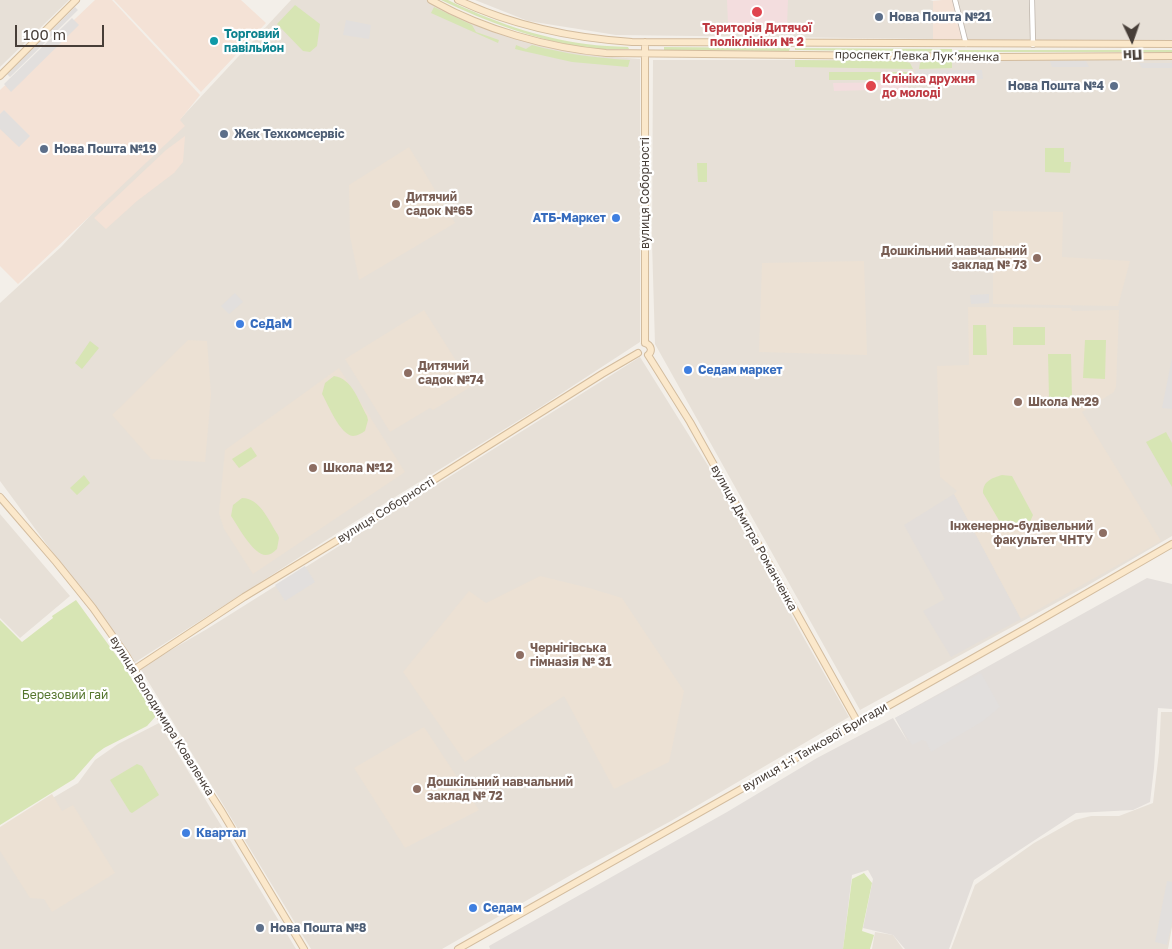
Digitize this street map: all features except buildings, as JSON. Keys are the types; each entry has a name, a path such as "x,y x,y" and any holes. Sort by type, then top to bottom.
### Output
{"main road":[{"path":"0,76 76,0"},
{"name":"проспект Левка Лукʼяненка","path":"432,0 484,24 551,44 584,51 645,54 989,57 1172,56"},
{"name":"проспект Левка Лукʼяненка","path":"458,0 506,19 558,34 594,40 1033,45 1172,44"},
{"name":"вулиця Соборності","path":"645,42 645,343"},
{"name":"вулиця Соборності","path":"135,668 244,597 638,352 638,347 645,343"},
{"name":"вулиця Соборності","path":"645,343 651,348 648,355"},
{"path":"638,352 641,356 648,355"},
{"name":"вулиця Дмитра Романченка","path":"648,355 690,422 858,722"},
{"name":"вулиця Володимира Коваленка","path":"0,497 93,608 135,668 160,716 230,825 304,949"},
{"name":"вулиця 1-ї Танкової Бригади","path":"458,949 1172,544"}],"street":[{"path":"955,0 966,44"},
{"path":"1032,0 1033,45"}],"shaded area":[{"path":"0,0 69,0 0,67"},
{"path":"95,0 112,0 200,95 180,120 185,126 18,284 0,266 0,90"},
{"path":"114,0 241,0 266,23 201,92"},
{"path":"291,0 429,0 487,27 568,50 599,56 640,59 640,342 542,406 353,523 134,663 0,481 0,303 61,247"},
{"path":"475,0 930,0 933,1 933,39 616,35 528,21"},
{"name":"Територія Дитячої поліклініки № 2","path":"727,0 788,0 787,25 728,24"},
{"path":"953,0 1172,0 1172,41 966,40"},
{"path":"953,0 966,40 933,39 933,1"},
{"path":"75,7 78,10 10,77 7,74"},
{"path":"72,18 79,25 11,92 4,84"},
{"path":"346,20 371,25 369,39 343,35"},
{"path":"653,60 1172,60 1172,536 1085,587 860,710 655,344 652,242"},
{"path":"1050,61 1086,61 1089,67 1052,67"},
{"path":"1139,63 1172,63 1172,68 1142,68"},
{"path":"915,70 982,70 983,79 914,79"},
{"name":"Клініка дружня до молоді","path":"908,82 908,89 834,91 833,83"},
{"path":"4,110 30,136 19,147 0,129 0,114"},
{"path":"185,136 183,162 174,173 137,201 106,229 94,218 166,150"},
{"name":"Дитячий садок №65","path":"409,147 455,223 359,280 350,236 349,185"},
{"name":"Дошкільний навчальний заклад № 73","path":"993,211 1063,212 1062,257 1130,261 1118,306 993,304"},
{"path":"864,261 867,355 759,352 762,263"},
{"path":"235,293 243,302 229,314 221,306"},
{"path":"989,294 989,303 971,304 970,295"},
{"path":"968,307 1071,308 1072,311 1119,310 1116,387 1114,392 1082,412 1161,541 1021,619 954,494 957,491 940,477 937,366 969,365"},
{"name":"Дитячий садок №74","path":"424,310 472,386 433,410 430,408 390,432 345,359"},
{"path":"188,340 207,341 211,395 205,462 151,459 112,415"},
{"path":"640,357 722,488 849,717 671,821 578,871 442,949 311,949 140,668 207,629"},
{"path":"1172,358 1172,409 1162,408"},
{"name":"Школа №12","path":"339,368 405,472 253,574 224,529 219,513 225,450"},
{"path":"954,494 1021,619 951,657 923,611 945,599 904,525"},
{"path":"0,514 70,596 20,638 0,618"},
{"path":"305,566 315,582 285,601 275,585"},
{"name":"Чернігівська гімназія № 31","path":"540,576 622,598 684,691 669,762 614,789 564,696 465,762 403,672 469,591 486,603"},
{"path":"1147,578 1172,584 1172,709 1158,708 1150,802 1133,810 1076,813 974,880 949,949 905,949 893,935 863,928 873,879 868,870 852,875 843,949 490,949 489,946 727,812 817,758 893,718 908,742 895,718"},
{"path":"981,673 1000,707 983,721 931,752 926,741 922,740 912,745 895,718"},
{"path":"1161,712 1172,712 1172,927 1168,949 951,949 975,885 1034,843 1075,820 1091,816 1119,816 1153,803 1159,752"},
{"path":"159,723 296,949 0,949 0,829 78,783 95,760 118,744"},
{"name":"Дошкільний навчальний заклад № 72","path":"424,727 479,810 405,848 354,768"},
{"path":"52,794 62,811 73,805 115,873 52,912 44,899 30,898 0,851 0,827"},
{"path":"1167,881 1172,882 1172,922 1167,945 1155,942"},
{"path":"875,932 893,935 903,949 872,949"}],"green space":[{"path":"441,0 448,0 498,22 551,38 596,45 628,47 629,49 591,49 567,45 494,23"},
{"path":"295,5 320,24 317,46 310,52 303,51 277,24"},
{"path":"434,7 472,25 476,32 499,40 498,43 431,13"},
{"path":"516,45 526,49 532,45 581,55 630,60 628,67 572,62 515,49"},
{"path":"664,47 790,48 789,51 664,50"},
{"path":"795,48 952,49 952,52 795,50"},
{"path":"957,50 1172,50 1172,52 957,52"},
{"path":"795,60 903,61 910,63 913,69 795,67"},
{"path":"924,61 952,61 952,68 919,69 920,63"},
{"path":"829,72 913,72 913,80 829,80"},
{"path":"1045,148 1064,148 1064,162 1071,162 1070,173 1045,172"},
{"path":"697,163 707,163 707,182 698,182"},
{"path":"973,325 986,325 987,355 973,355"},
{"path":"1013,327 1045,327 1045,345 1013,345"},
{"path":"1085,340 1106,340 1105,379 1083,378"},
{"path":"90,341 99,348 82,369 75,363"},
{"path":"1048,354 1071,354 1072,397 1049,398"},
{"path":"334,376 346,381 358,398 367,416 368,420 365,431 358,435 348,434 339,425 322,394 325,383"},
{"path":"1166,432 1172,443 1172,487 1146,442"},
{"path":"251,447 257,456 239,468 232,459"},
{"path":"84,475 90,483 77,495 70,488"},
{"path":"1002,475 1012,476 1033,515 1030,522 1011,531 1004,529 983,493 986,483"},
{"path":"242,498 248,499 259,506 278,535 277,549 270,554 261,554 256,550 246,539 231,516 233,505"},
{"name":"Березовий гай","path":"76,600 121,662 156,716 147,726 96,754 74,779 0,825 0,620 22,642 53,618 52,616"},
{"path":"137,764 142,766 159,795 132,813 110,780"},
{"path":"864,873 872,883 862,931 874,935 870,949 843,949 852,879"}],"place":[{"name":"Територія Дитячої поліклініки № 2","path":"757,12"},
{"name":"Нова Пошта №21","path":"879,17"},
{"name":"Торговий павільйон","path":"214,41"},
{"name":"Клініка дружня до молоді","path":"871,86"},
{"name":"Нова Пошта №4","path":"1114,86"},
{"name":"Жек Техкомсервіс","path":"224,134"},
{"name":"Нова Пошта №19","path":"44,149"},
{"name":"Дитячий садок №65","path":"396,204"},
{"name":"АТБ-Маркет","path":"616,218"},
{"name":"Дошкільний навчальний заклад № 73","path":"1037,258"},
{"name":"СеДаМ","path":"240,324"},
{"name":"Седам маркет","path":"688,370"},
{"name":"Дитячий садок №74","path":"408,373"},
{"name":"Школа №29","path":"1018,402"},
{"name":"Школа №12","path":"313,468"},
{"name":"Інженерно-будівельний факультет ЧНТУ","path":"1103,533"},
{"name":"Чернігівська гімназія № 31","path":"520,655"},
{"name":"Дошкільний навчальний заклад № 72","path":"417,789"},
{"name":"Квартал","path":"186,833"},
{"name":"Седам","path":"473,908"},
{"name":"Нова Пошта №8","path":"260,928"}]}
